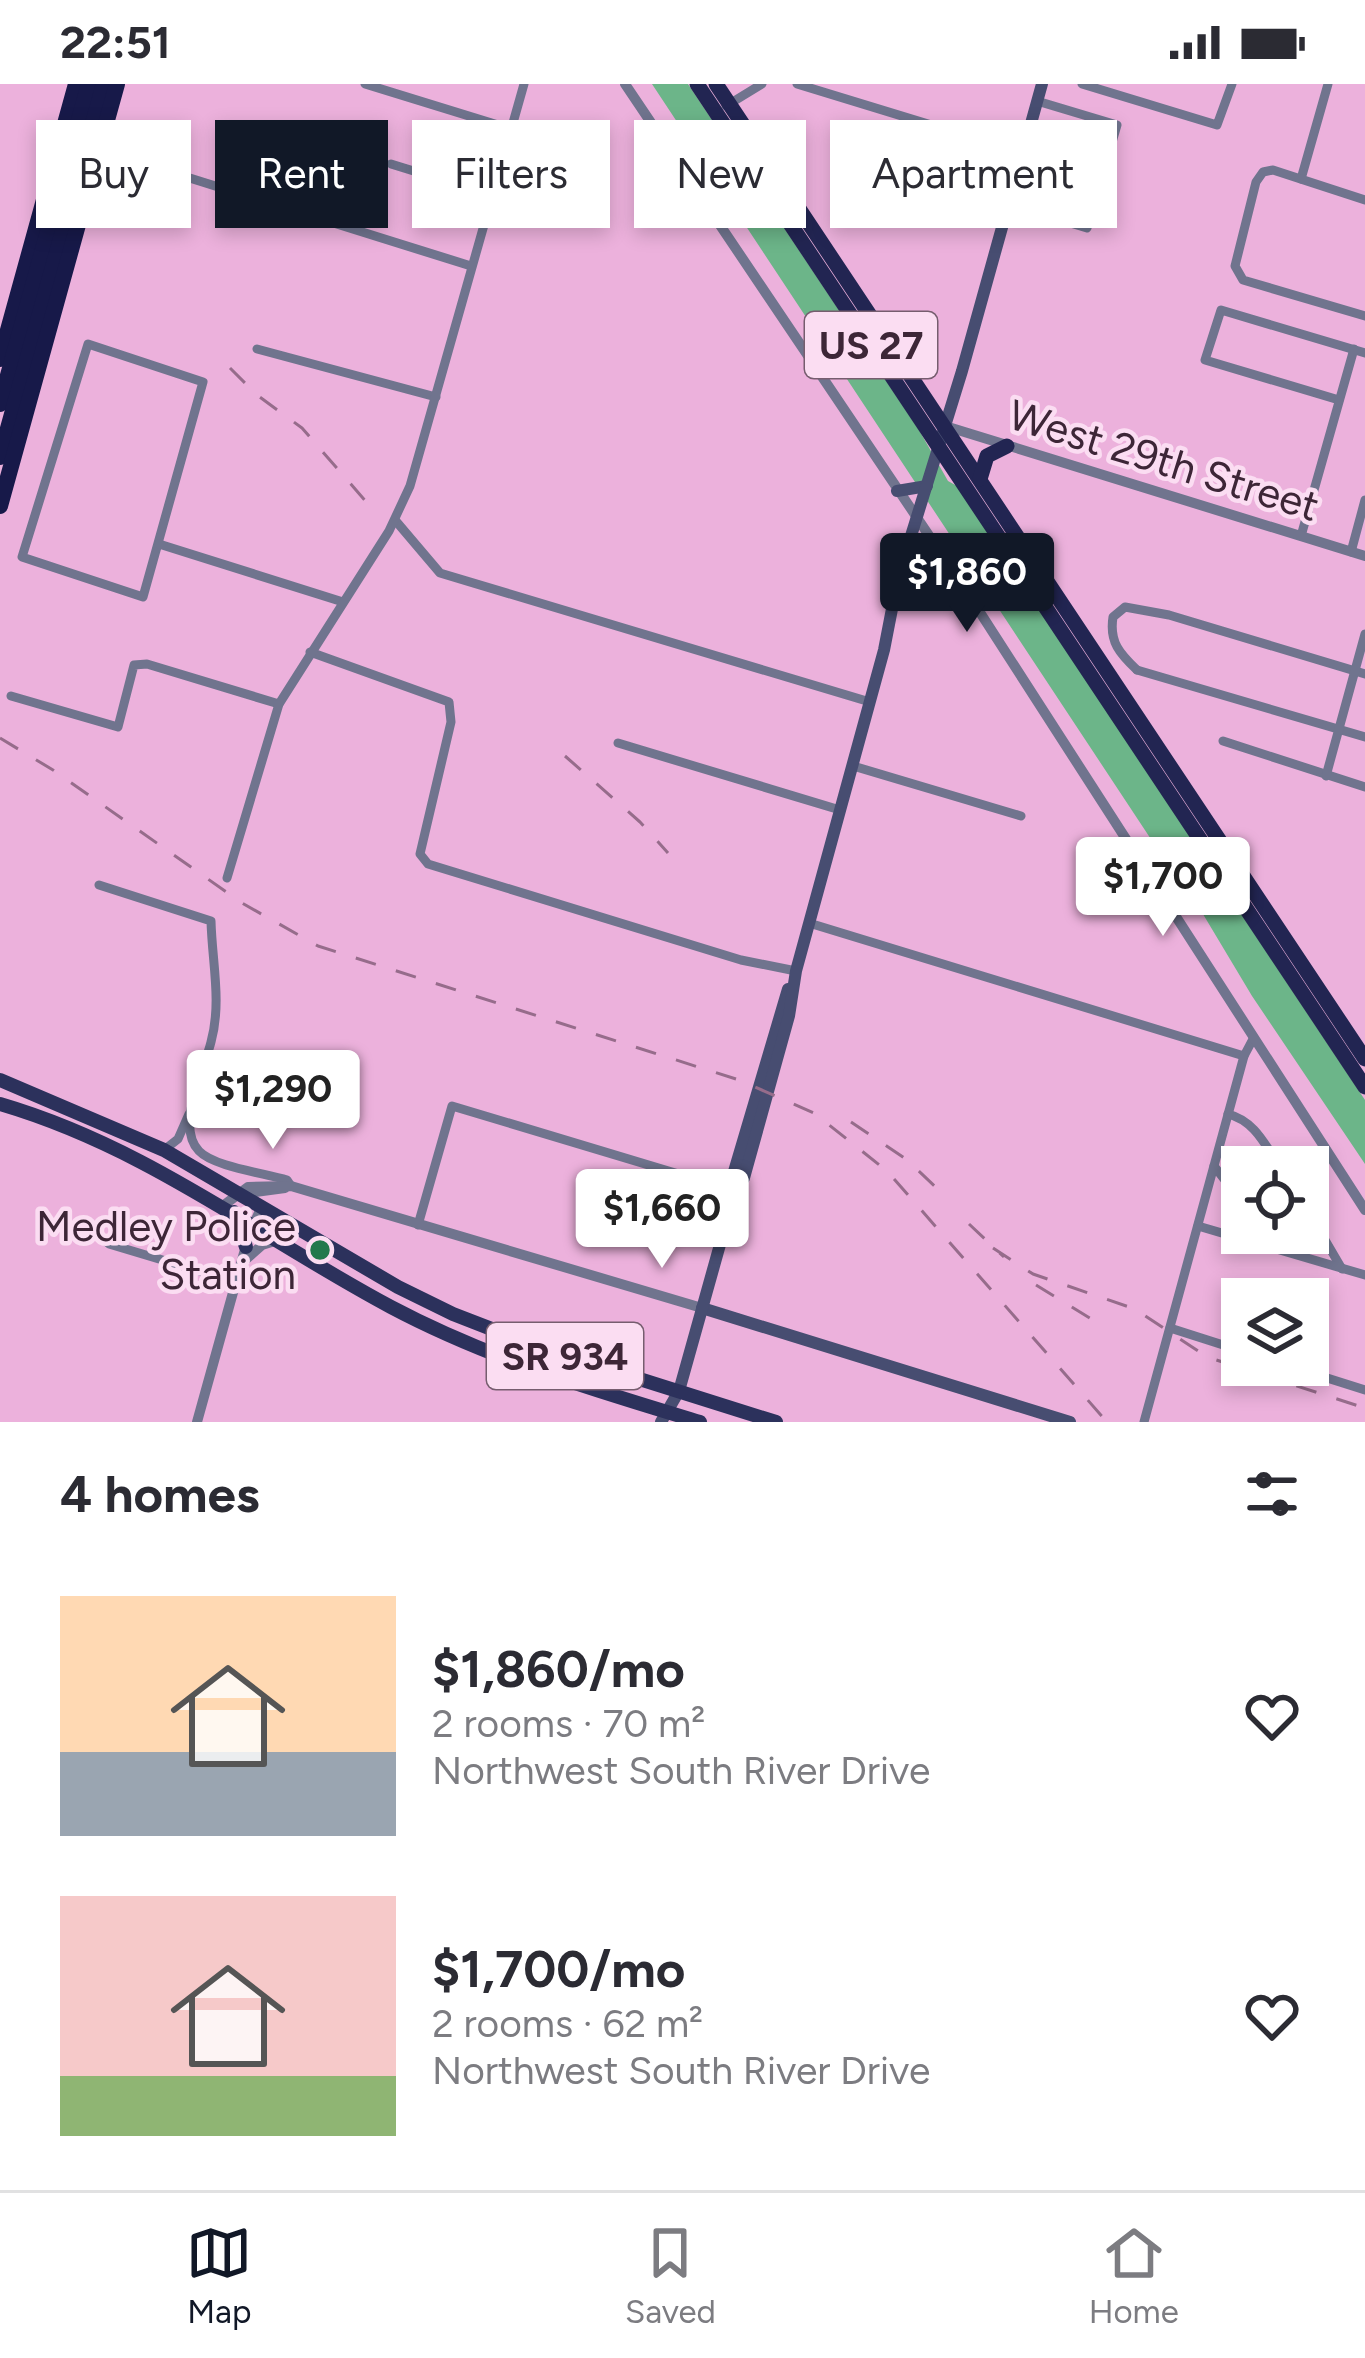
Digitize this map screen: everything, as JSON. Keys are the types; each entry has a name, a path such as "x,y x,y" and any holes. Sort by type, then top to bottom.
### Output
{"highway":[{"path":"72,120 76,84"},
{"path":"73,120 89,84"},
{"path":"98,120 104,84"},
{"path":"104,120 117,84"},
{"name":"US 27","path":"697,84 723,108 944,426 1365,1059"},
{"name":"US 27","path":"716,84 723,108 937,451 1365,1087"},
{"path":"0,359 52,228"},
{"path":"0,404 55,228"},
{"path":"0,457 58,228"},
{"path":"0,506 60,228"},
{"path":"980,479 987,456 1007,446"}],"main road":[{"path":"1032,120 1042,84"},
{"path":"663,1417 679,1391 780,1006 796,971 853,766 902,565 1001,228"},
{"path":"903,491 925,492"},
{"path":"902,565 921,552 941,554"},
{"name":"SR 934","path":"0,1080 164,1150 446,1310 538,1347 776,1422"},
{"name":"SR 934","path":"0,1104 110,1144 448,1335 663,1417 700,1422"},
{"path":"229,1208 244,1255"},
{"path":"702,1309 1070,1422"},
{"path":"679,1391 681,1419"}],"street":[{"path":"365,84 480,120"},
{"path":"514,120 524,84"},
{"path":"625,84 903,491 1365,1210"},
{"path":"723,108 762,84"},
{"path":"797,84 910,120"},
{"path":"1082,84 1216,125 1232,84"},
{"path":"1301,179 1328,84"},
{"path":"1037,100 1101,120"},
{"path":"391,164 412,170"},
{"path":"1365,200 1281,173 1263,172 1256,182 1235,266 1243,280 1365,316"},
{"path":"191,178 471,266"},
{"path":"227,878 278,704 395,520 410,486 482,228"},
{"path":"1301,536 1339,400 1359,351 1220,310 1205,360 1339,400"},
{"path":"88,344 203,382 159,544 143,596 22,557 88,344"},
{"path":"257,349 436,397"},
{"name":"West 29th Street","path":"944,426 1365,556"},
{"path":"1351,552 1365,500"},
{"path":"395,520 440,573 870,702"},
{"path":"159,544 343,602"},
{"path":"1361,674 1169,614 1118,610 1112,627 1117,649 1137,670 1365,737"},
{"path":"1327,776 1361,674 1365,634"},
{"path":"310,652 449,702 451,722 420,854 428,864 741,960 796,971"},
{"path":"10,696 118,727 134,665 147,664 278,704"},
{"path":"1117,685 1137,670"},
{"path":"1223,741 1365,787"},
{"path":"618,743 841,810"},
{"path":"853,766 1021,816"},
{"path":"99,886 211,921 216,1020 189,1128 194,1145 205,1156 283,1186 702,1309"},
{"path":"809,922 1244,1056"},
{"path":"1144,1422 1244,1056 1253,1039"},
{"path":"418,1225 452,1106 735,1191"},
{"path":"164,1150 176,1142 184,1118 193,1110"},
{"path":"1228,1114 1243,1118 1266,1146"},
{"path":"229,1208 241,1194 283,1186 287,1180 233,1166"},
{"path":"1214,1166 1221,1175"},
{"path":"197,1422 262,1206"},
{"path":"1198,1226 1221,1233"},
{"path":"92,1229 110,1244 236,1282"},
{"path":"244,1255 278,1240"},
{"path":"1329,1247 1342,1269"},
{"path":"1291,1254 1365,1275"},
{"path":"1170,1328 1221,1344"},
{"path":"1329,1379 1365,1390"}],"shaded area":[{"path":"652,84 688,84 712,120 676,120"},
{"path":"747,228 784,228 948,481 957,486 1365,1100 1365,1164 1252,996 1179,874 1170,868"}],"railway":[{"path":"230,368 302,428 369,505"},
{"path":"0,738 242,903 318,946 739,1080 814,1113 887,1171 1107,1422"},
{"path":"565,756 668,853"},
{"path":"851,1122 906,1159 944,1195"},
{"path":"969,1224 1004,1257"},
{"path":"993,1248 1033,1274 1135,1309 1207,1357 1365,1408"},
{"path":"1036,1285 1106,1328"}],"place":[{"name":"Medley Police Station","path":"320,1250"}]}
